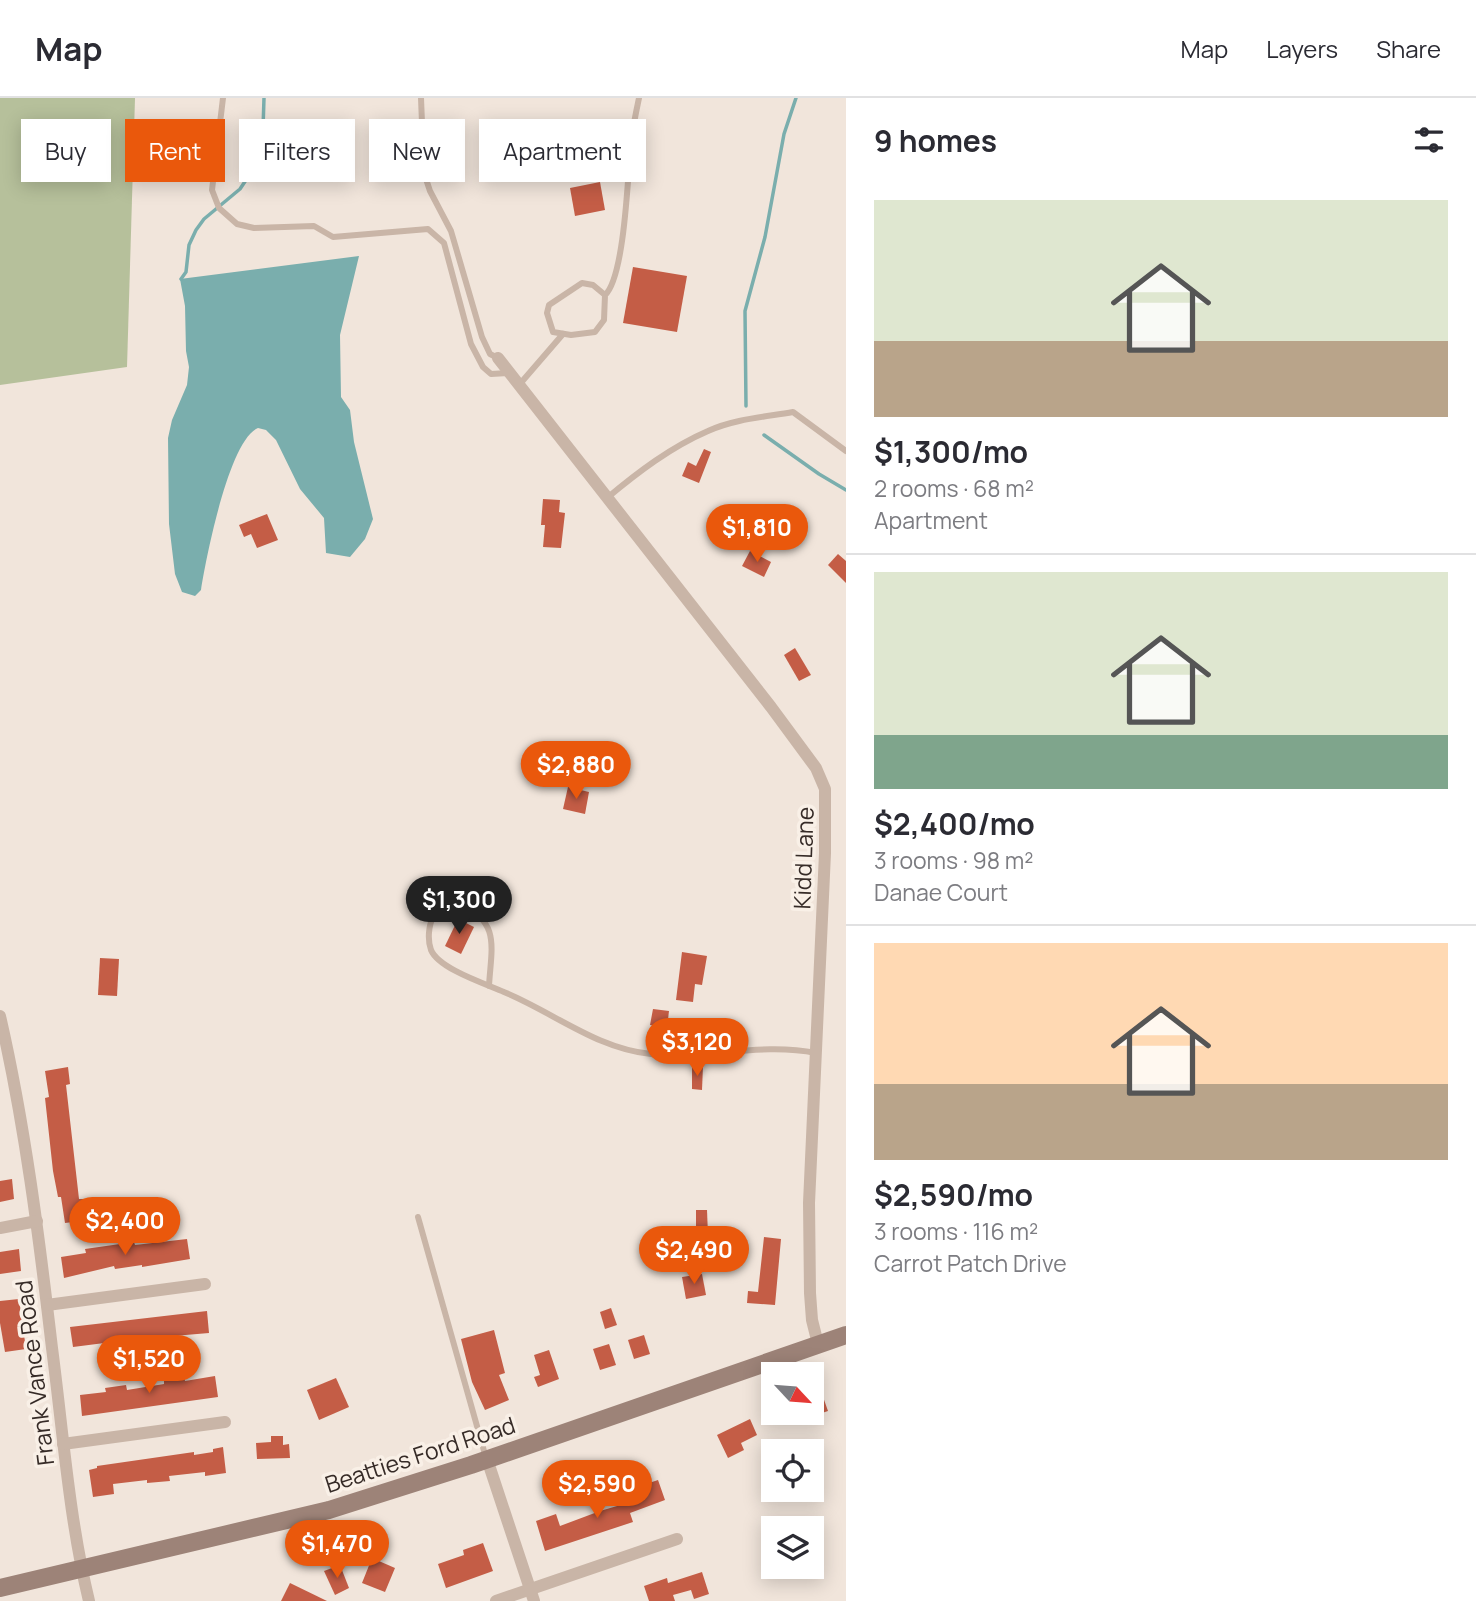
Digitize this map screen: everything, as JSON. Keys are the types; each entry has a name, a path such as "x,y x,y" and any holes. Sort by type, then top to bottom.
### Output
{"main road":[{"name":"Beatties Ford Road","path":"0,1588 329,1510 846,1335"}],"street":[{"name":"Kidd Lane","path":"498,358 771,707 821,778 826,802 809,1203 810,1293 812,1320 818,1344"},
{"name":"Frank Vance Road","path":"0,1016 37,1222 63,1444 89,1601"},
{"path":"0,1228 37,1222"},
{"path":"47,1305 205,1284"},
{"path":"63,1444 225,1422"},
{"path":"486,1459 532,1596"},
{"path":"496,1601 532,1596 677,1539"}],"lane":[{"path":"223,98 212,190 226,217 237,224 254,228 314,226 333,237 428,229 444,243 471,344 478,359 491,374 510,373"},
{"path":"421,98 424,173 430,191 451,231 482,337 490,354 498,358"},
{"path":"605,295 593,285 582,283 549,305 547,313 553,332 595,332 604,320 605,295 609,292 618,265 632,136 639,98"},
{"path":"519,385 563,334"},
{"path":"607,498 637,473 676,448 710,430 752,419 793,412 846,451"},
{"path":"489,985 491,929 483,918 458,904 445,904 433,915 428,930 432,952 443,964 586,1034 649,1054 699,1056 795,1049 816,1053"},
{"path":"418,1217 486,1459"}],"green space":[{"path":"0,98 135,98 134,119 125,119 125,182 133,182 127,367 0,385"}],"water":[{"path":"359,256 340,335 341,397 350,410 354,442 373,519 365,539 350,557 326,553 324,518 300,489 276,440 266,430 258,428 247,437 238,454 220,501 201,590 195,596 182,592 175,574 169,524 168,438 172,420 187,385 189,367 185,306 180,279"}],"building":[{"path":"600,182 605,210 575,216 570,188"},
{"path":"633,267 687,276 677,332 623,323"},
{"path":"704,449 711,452 699,483 682,476 688,462 696,466"},
{"path":"543,499 560,500 559,512 565,513 561,548 543,547"},
{"path":"267,514 278,540 257,548 251,534 244,537 239,525"},
{"path":"750,551 771,562 764,577 742,566"},
{"path":"838,554 846,561 846,583 828,565"},
{"path":"795,648 811,675 799,681 784,655"},
{"path":"568,787 589,792 585,814 563,809"},
{"path":"458,919 474,927 461,954 445,946"},
{"path":"682,952 707,956 702,985 695,984 693,1002 676,1000"},
{"path":"100,958 119,959 117,996 98,995"},
{"path":"653,1009 669,1011 667,1028 650,1025"},
{"path":"692,1066 703,1066 702,1090 692,1089"},
{"path":"68,1067 70,1084 66,1085 79,1199 86,1199 89,1220 65,1223 53,1171 45,1098 49,1097 45,1071"},
{"path":"12,1179 14,1199 0,1202 0,1181"},
{"path":"696,1210 707,1210 708,1235 696,1236"},
{"path":"764,1237 781,1239 775,1305 747,1303 748,1291 758,1292"},
{"path":"187,1239 190,1259 142,1267 115,1269 114,1266 64,1278 61,1257 86,1253 85,1249 134,1242 135,1245"},
{"path":"19,1249 21,1271 0,1274 0,1252"},
{"path":"702,1274 706,1295 686,1299 682,1277"},
{"path":"19,1299 26,1349 5,1352 0,1323 0,1301"},
{"path":"611,1308 617,1325 605,1329 600,1312"},
{"path":"207,1311 209,1333 150,1338 151,1342 129,1345 128,1340 73,1347 70,1327"},
{"path":"494,1330 505,1373 499,1375 509,1400 485,1410 472,1382 461,1339"},
{"path":"644,1335 650,1354 634,1359 628,1340"},
{"path":"609,1344 616,1365 600,1370 593,1349"},
{"path":"549,1350 559,1379 538,1387 534,1377 540,1375 534,1355"},
{"path":"184,1375 185,1381 215,1376 218,1397 82,1416 80,1395 106,1392 105,1388 126,1385 127,1390 164,1384 164,1378"},
{"path":"336,1378 349,1407 319,1420 307,1390"},
{"path":"750,1419 757,1435 741,1443 744,1450 728,1458 717,1435"},
{"path":"271,1436 283,1436 283,1445 289,1444 290,1458 257,1459 256,1443 271,1442"},
{"path":"223,1447 226,1473 205,1476 205,1472 169,1476 170,1481 147,1483 147,1480 113,1484 114,1494 93,1497 89,1470 97,1466 194,1452 194,1455 213,1452 213,1449"},
{"path":"658,1480 665,1500 630,1513 633,1522 545,1551 536,1521 556,1514 560,1526 641,1499 637,1487"},
{"path":"483,1543 493,1571 446,1588 438,1564 464,1555 463,1550"},
{"path":"372,1558 395,1568 385,1592 362,1583"},
{"path":"340,1565 349,1588 335,1595 324,1571"},
{"path":"702,1572 709,1594 694,1599 691,1590 673,1595 675,1601 649,1601 644,1586 667,1578 668,1583"},
{"path":"290,1583 327,1601 281,1601"}],"waterway":[{"path":"181,279 186,272 189,245 196,230 204,219 240,189 252,171 263,129 264,98"},
{"path":"746,406 745,311 765,237 784,134 796,98"},
{"path":"764,435 846,490"}]}
